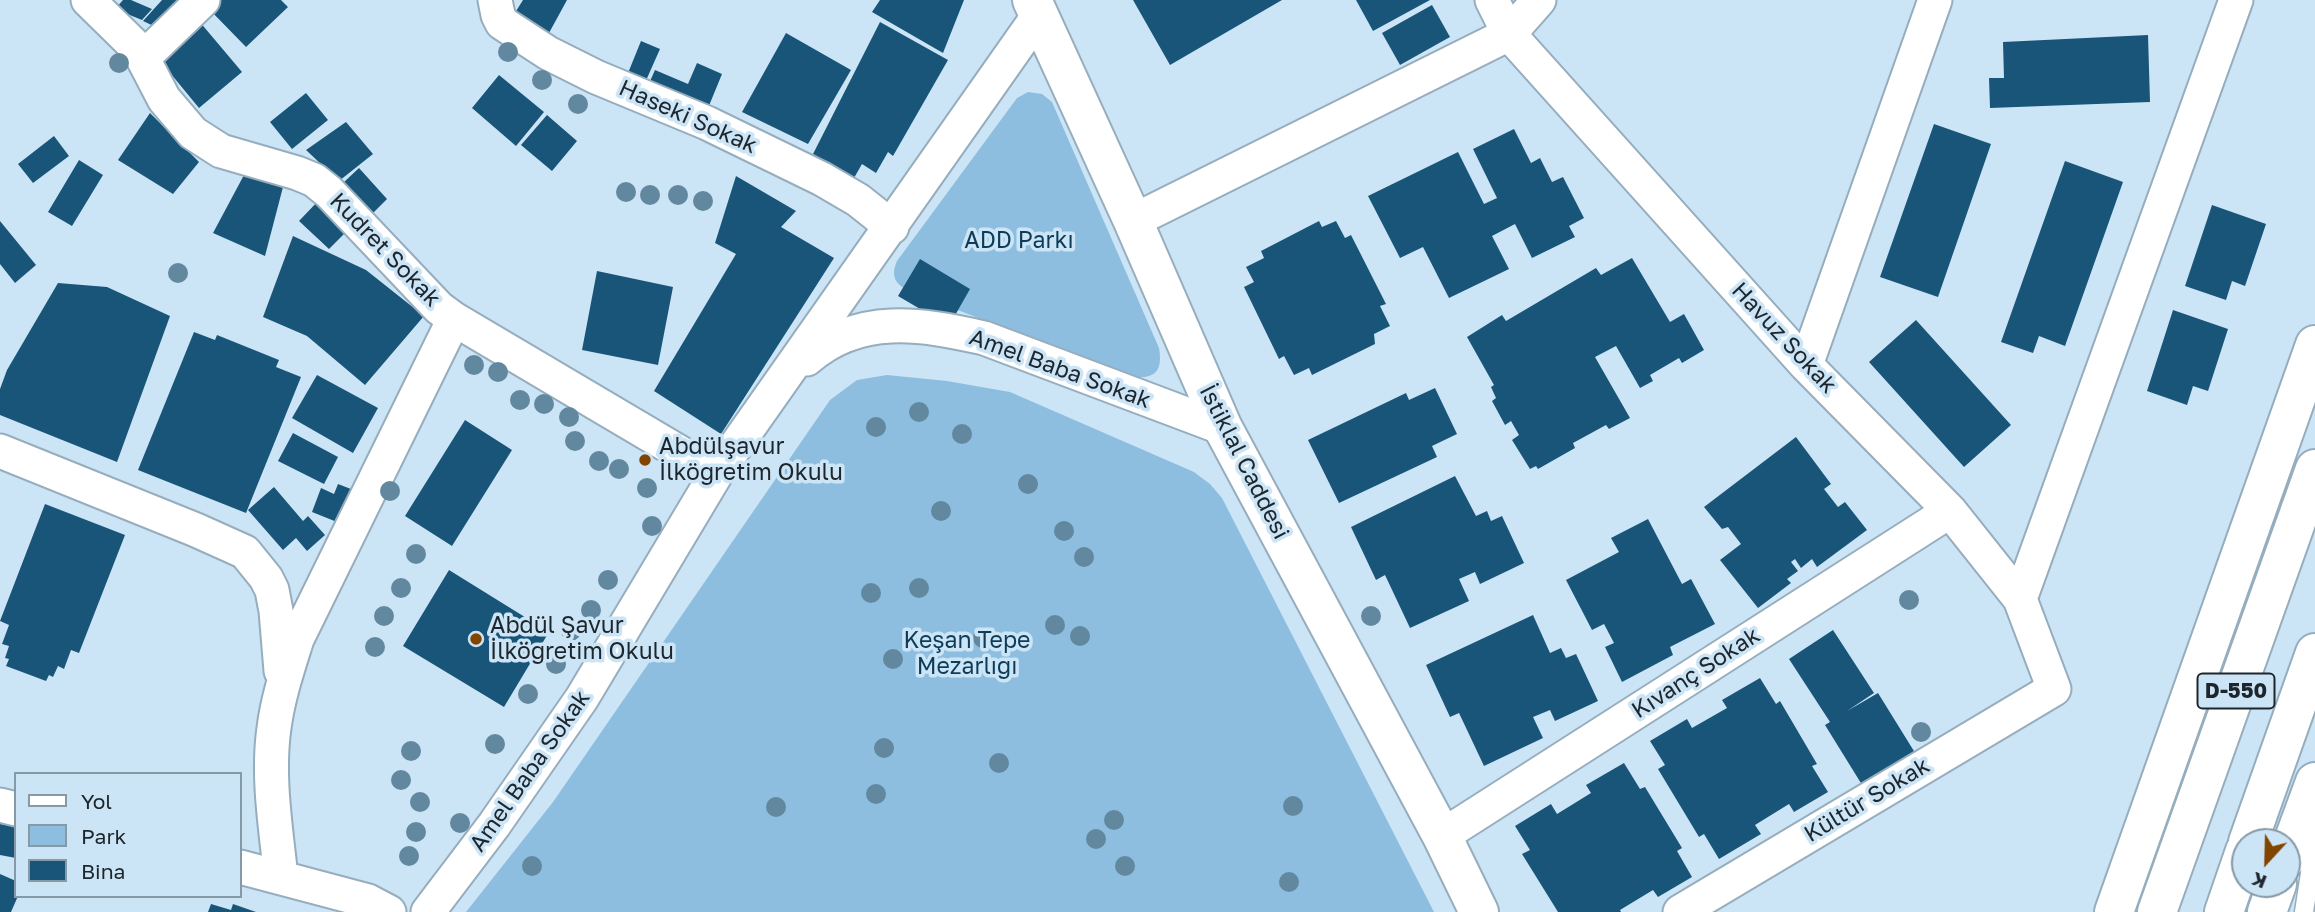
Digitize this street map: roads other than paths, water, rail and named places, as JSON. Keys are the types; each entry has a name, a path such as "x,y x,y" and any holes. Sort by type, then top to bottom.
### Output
{"main road":[{"name":"İstiklal Caddesi","path":"1035,8 1133,221 1223,428 1442,836 1479,912"},
{"path":"2114,912 2315,345"},
{"name":"D-550","path":"2157,912 2315,469"},
{"name":"D-550","path":"2253,828 2315,653"},
{"path":"2298,828 2315,782"},
{"path":"2224,912 2231,892"}],"street":[{"name":"Kudret Sokak","path":"88,0 144,57 164,99 193,133 221,151 314,180 330,192 421,289 454,319 716,474"},
{"path":"144,57 203,0"},
{"name":"Haseki Sokak","path":"495,0 502,23 548,53 596,77 707,123 822,179 858,200 892,227"},
{"name":"Havuz Sokak","path":"1492,0 1509,34 1807,365 1950,510 2020,599 2054,689"},
{"path":"1133,221 1509,34 1539,0"},
{"path":"1807,365 1935,0"},
{"path":"2020,599 2236,0"},
{"name":"Amel Baba Sokak","path":"428,912 494,825 582,698 716,474 892,227 1035,8"},
{"path":"281,878 272,778 273,729 297,639 454,319"},
{"name":"Amel Baba Sokak","path":"784,379 822,345 843,334 865,328 899,325 984,338 1223,428"},
{"path":"0,451 245,552 272,590 282,688"},
{"name":"Kıvanç Sokak","path":"1442,836 1950,510"},
{"name":"Kültür Sokak","path":"1680,912 2054,689"},
{"path":"242,868 368,901 389,912"}],"lane":[{"path":"2304,912 2315,841"}],"place":[{"name":"Abdülşavur İlköğretim Okulu","path":"645,460"},
{"name":"Abdül Şavur İlköğretim Okulu","path":"476,639"}],"park label":[{"name":"ADD Parkı","path":"1019,241"},
{"name":"Keşan Tepe Mezarlığı","path":"967,654"}]}
